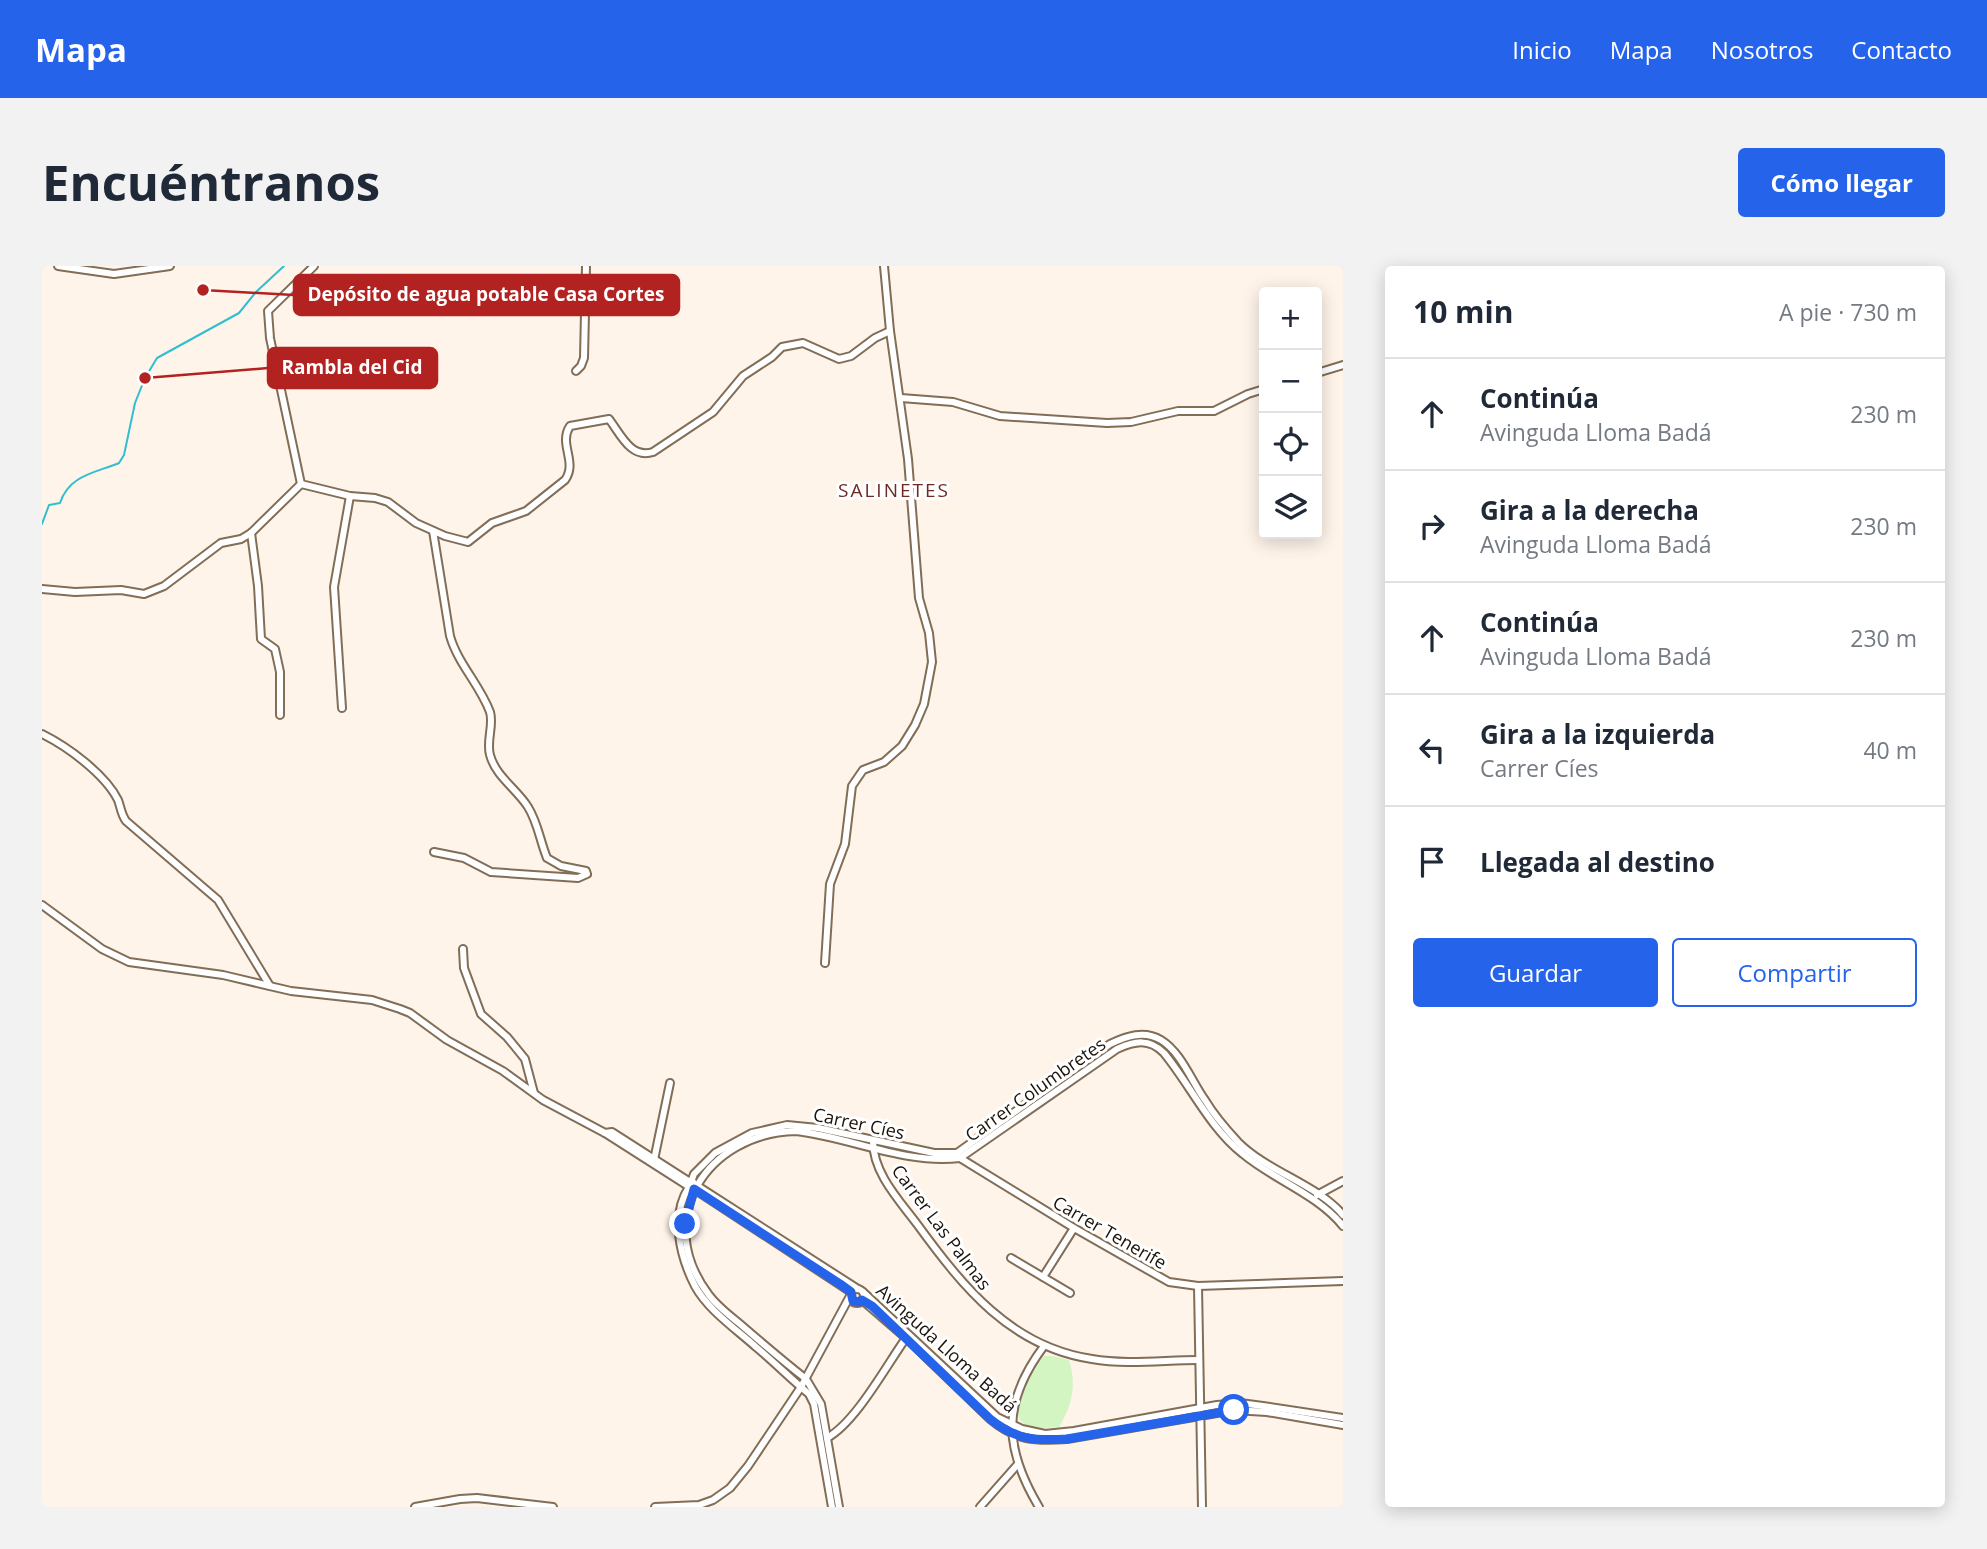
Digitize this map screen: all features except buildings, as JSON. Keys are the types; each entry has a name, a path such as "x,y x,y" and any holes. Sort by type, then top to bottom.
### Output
{"street":[{"path":"58,266 114,274 170,266"},
{"path":"302,484 270,338 268,311 314,266"},
{"path":"576,371 584,358 586,266"},
{"path":"825,963 830,884 845,844 852,786 863,770 884,762 902,746 924,704 932,662 929,633 919,598 901,398 890,331 884,266"},
{"path":"302,484 388,502 416,523 468,542 492,523 526,511 557,488 569,474 571,463 565,447 565,437 570,426 609,419 632,449 641,454 653,452 713,412 743,376 782,347 803,343 839,359 851,356 875,338 890,331"},
{"path":"1322,371 1343,365"},
{"path":"901,398 953,402 1000,416 1107,423 1131,422 1178,411 1214,411 1259,390"},
{"path":"42,589 75,592 121,590 144,594 164,586 221,543 241,539 251,533 302,484"},
{"path":"342,708 334,587 350,496"},
{"path":"433,531 454,651 490,714 489,754 504,779 529,808 547,858 561,866 586,870 587,874 578,878 491,872 464,858 433,852"},
{"path":"251,533 261,639 275,649 280,672 280,715"},
{"path":"42,734 88,765 110,788 126,821 218,900 270,986"},
{"name":"Avinguda Lloma Badá","path":"42,905 88,940 129,962 223,975 291,991 387,1003 410,1013 436,1034 503,1071 534,1093 606,1134 612,1132 857,1295 998,1417 1021,1429 1045,1434 1074,1432 1201,1412 1234,1410 1250,1410 1343,1425"},
{"path":"463,949 464,968 481,1014 507,1037 525,1059 534,1093"},
{"name":"Carrer Columbretes","path":"959,1156 1117,1049 1136,1042 1146,1042 1156,1045 1164,1053 1217,1129 1234,1147 1270,1174 1343,1215"},
{"path":"653,1161 670,1083"},
{"name":"Carrer Cíes","path":"801,1387 716,1311 696,1287 678,1233 678,1220 692,1186 713,1163 729,1152 754,1139 779,1131 813,1133 932,1159 959,1156"},
{"name":"Carrer Las Palmas","path":"873,1144 880,1170 892,1189 940,1254 1000,1320 1044,1346 1094,1360 1199,1360"},
{"name":"Carrer Tenerife","path":"959,1156 1074,1228 1169,1282 1198,1286 1343,1281"},
{"path":"1315,1198 1343,1181"},
{"name":"Carrer Cíes","path":"692,1186 685,1224 687,1245 699,1279 709,1295 725,1311 806,1379"},
{"name":"Carrer Columbretes","path":"1315,1198 1343,1226"},
{"path":"1043,1277 1074,1228"},
{"path":"1011,1258 1070,1293"},
{"path":"1198,1286 1202,1507"},
{"path":"655,1507 699,1505 723,1495 748,1466 801,1387 841,1314 857,1295"},
{"name":"Avinguda Lloma Badá","path":"857,1295 990,1419 1013,1435 1045,1441 1067,1439 1240,1404 1343,1419"},
{"path":"827,1438 855,1411 906,1338"},
{"path":"1039,1507 1026,1486 1018,1464 1010,1424 1027,1368 1044,1346"},
{"path":"806,1379 821,1404 839,1507"},
{"path":"801,1387 809,1394 814,1404 832,1507"},
{"path":"980,1507 1018,1464"},
{"path":"415,1507 477,1498 553,1507"}],"green space":[{"path":"1044,1356 1069,1360 1073,1378 1072,1395 1059,1427 1029,1426 1021,1421 1018,1415 1024,1387"}],"waterway":[{"path":"42,524 49,505 60,503 76,481 119,463 124,455 135,403 157,358 239,313 256,292 284,266"}],"place":[{"name":"Depósito de agua potable Casa Cortes","path":"203,290"},
{"name":"Rambla del Cid","path":"145,378"}],"district":[{"name":"SALINETES","path":"894,490"}],"route":[{"path":"685,1224 694,1189 840,1284 851,1292 853,1301 862,1300 872,1306 990,1419 1003,1430 1021,1438 1045,1441 1067,1439 1234,1410"}]}
